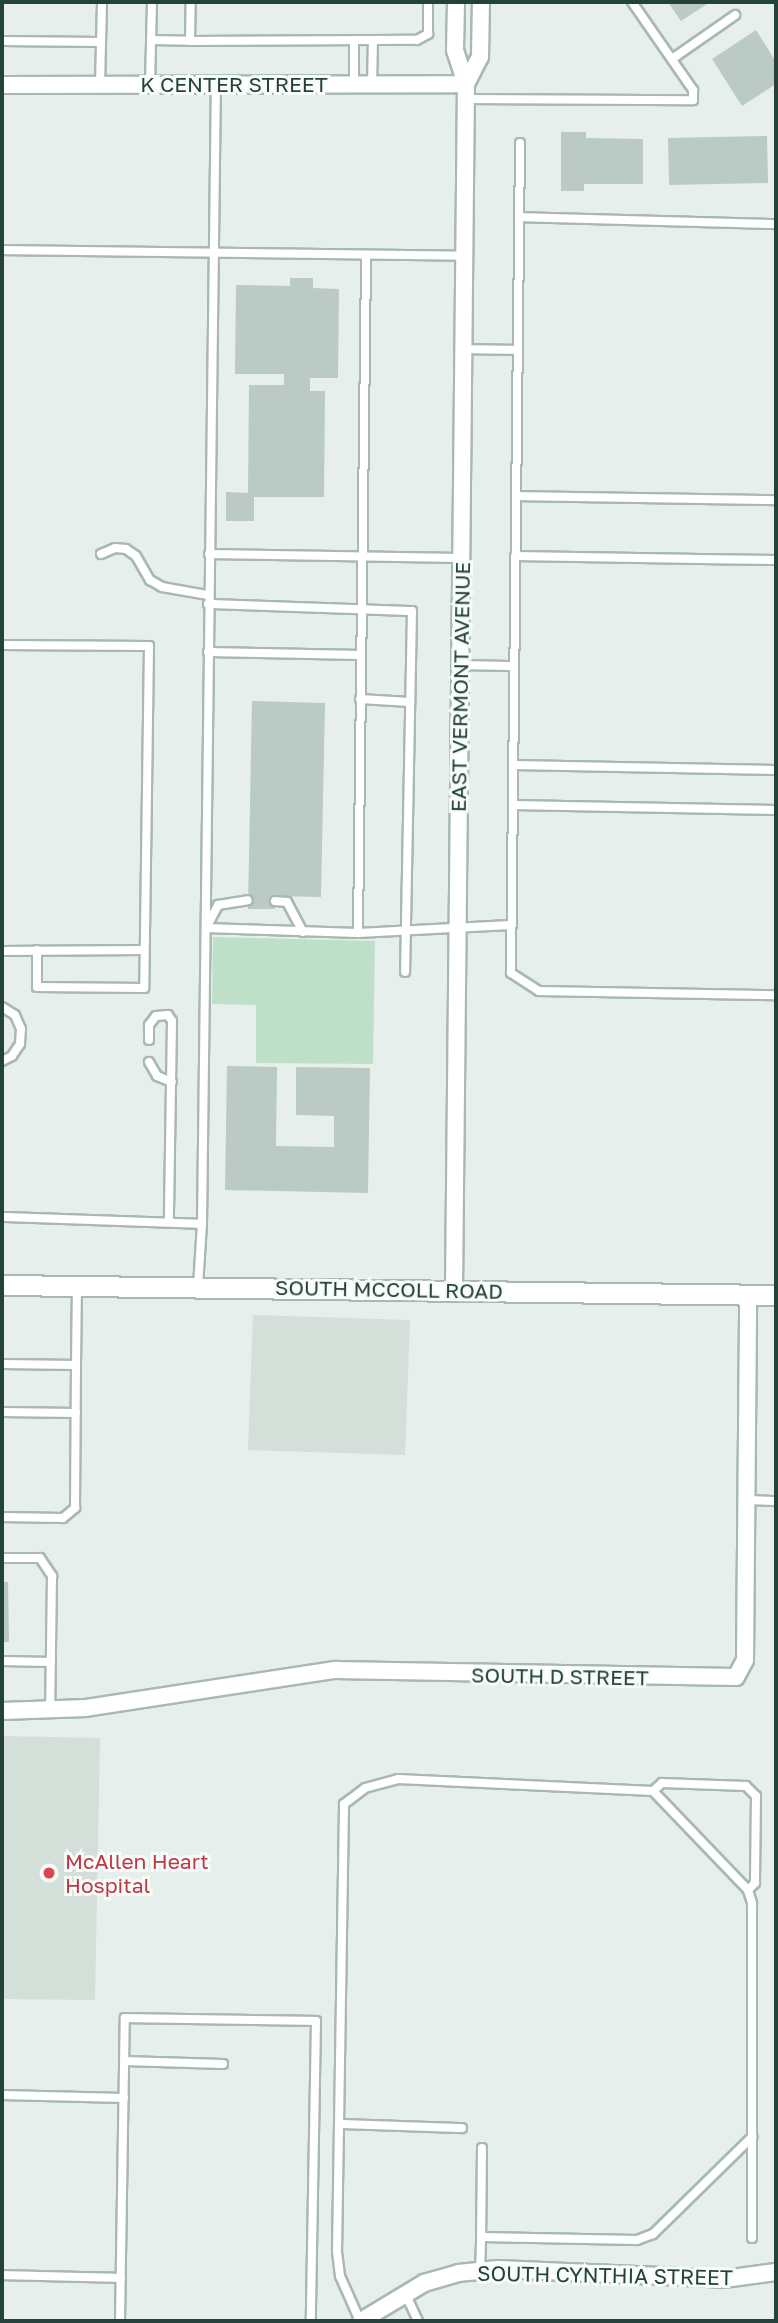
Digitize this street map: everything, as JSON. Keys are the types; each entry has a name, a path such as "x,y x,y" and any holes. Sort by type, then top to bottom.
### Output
{"street":[{"path":"456,2 455,50 466,92"},
{"path":"466,92 480,57 481,2"},
{"name":"K CENTER STREET","path":"2,85 372,84 466,92"},
{"name":"EAST VERMONT AVENUE","path":"454,1289 466,92"},
{"name":"SOUTH MCCOLL ROAD","path":"2,1285 776,1295"},
{"name":"SOUTH D STREET","path":"2,1711 50,1711 335,1670 736,1677 745,1660 748,1294"},
{"name":"SOUTH CYNTHIA STREET","path":"361,2321 405,2294 458,2273 480,2271 724,2279 776,2272"}],"lane":[{"path":"100,85 102,2"},
{"path":"150,85 152,2"},
{"path":"190,40 191,2"},
{"path":"151,40 417,40 428,34 428,2"},
{"path":"466,92 687,104 693,100 693,90 632,2"},
{"path":"672,59 735,15"},
{"path":"354,40 354,84"},
{"path":"372,84 373,40"},
{"path":"2,41 101,42"},
{"path":"198,1287 202,1224 216,84"},
{"path":"520,144 511,973 539,991 776,995"},
{"path":"520,218 776,224"},
{"path":"2,250 464,256"},
{"path":"358,933 366,255"},
{"path":"463,349 517,351"},
{"path":"516,496 776,500"},
{"path":"101,554 126,549 136,556 150,580 162,587 208,599 412,611 405,972"},
{"path":"209,554 461,558"},
{"path":"515,556 776,560"},
{"path":"2,645 149,646 144,988 37,987 37,950"},
{"path":"208,652 361,655"},
{"path":"460,665 514,666"},
{"path":"360,699 410,702"},
{"path":"514,765 776,770"},
{"path":"513,805 776,810"},
{"path":"206,928 218,905 248,900"},
{"path":"275,901 288,902 303,932"},
{"path":"206,928 358,933 510,925"},
{"path":"2,951 144,950"},
{"path":"2,1007 15,1015 21,1029 20,1044 12,1056 2,1061"},
{"path":"149,1040 149,1025 156,1016 168,1016 172,1021 169,1222"},
{"path":"149,1062 157,1076 172,1082"},
{"path":"2,1217 202,1224"},
{"path":"2,1517 63,1518 75,1508 77,1286"},
{"path":"2,1364 76,1365"},
{"path":"2,1412 76,1413"},
{"path":"746,1500 776,1501"},
{"path":"2,1558 40,1558 47,1564 52,1576 50,1711"},
{"path":"2,1661 51,1662"},
{"path":"361,2321 340,2276 337,2252 344,1804 365,1788 398,1779 653,1791 748,1890 752,1903 752,2238"},
{"path":"653,1791 662,1783 746,1786 756,1796 755,1883 748,1890"},
{"path":"120,2321 125,2018 316,2021 311,2321"},
{"path":"124,2062 223,2064"},
{"path":"2,2095 124,2098"},
{"path":"339,2124 462,2128"},
{"path":"481,2237 637,2240 653,2234 752,2137"},
{"path":"480,2271 482,2148"},
{"path":"2,2275 121,2277"},
{"path":"405,2294 418,2321"}],"shaded area":[{"path":"253,1315 410,1320 405,1455 248,1450"},
{"name":"McAllen Heart Hospital","path":"2,1736 100,1738 95,2000 2,1999"}],"green space":[{"path":"213,937 375,941 373,1064 256,1063 256,1005 212,1004"}],"building":[{"path":"668,2 710,2 681,21"},
{"path":"756,30 776,62 776,84 742,106 712,59"},
{"path":"561,132 586,132 586,138 643,139 643,184 584,184 584,191 561,191"},
{"path":"767,136 768,183 669,185 668,138"},
{"path":"290,278 313,278 313,288 339,289 338,378 310,378 310,391 325,391 324,497 254,497 254,521 226,521 226,492 248,493 249,385 284,385 284,374 235,374 236,285 290,286"},
{"path":"252,701 325,703 321,897 275,896 275,909 248,909"},
{"path":"227,1066 277,1067 276,1146 334,1147 334,1116 296,1115 296,1067 370,1068 368,1193 225,1190"},
{"path":"2,1582 8,1582 9,1642 2,1642"}],"place":[{"name":"McAllen Heart Hospital","path":"49,1873"}]}
